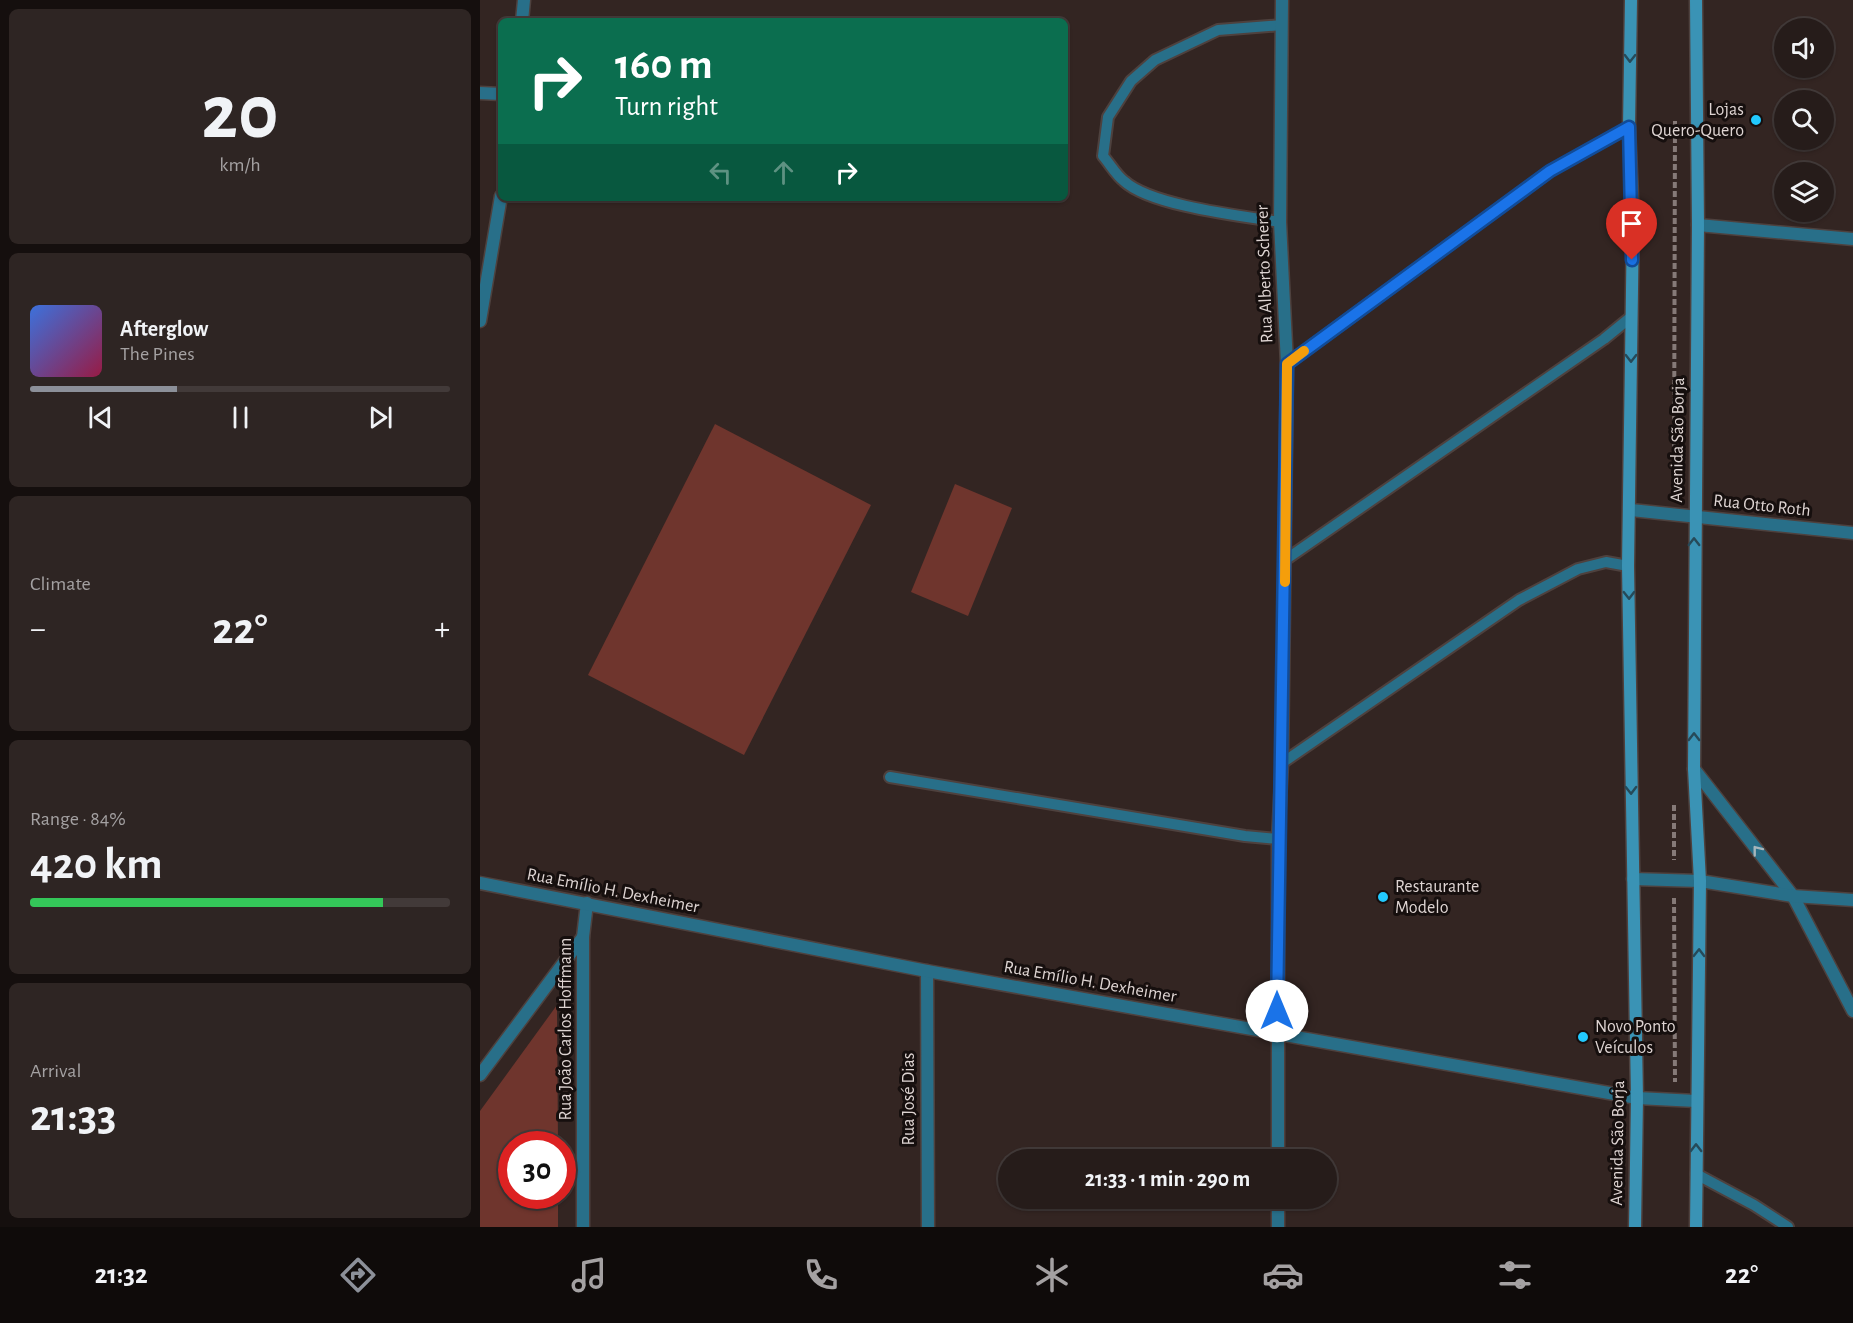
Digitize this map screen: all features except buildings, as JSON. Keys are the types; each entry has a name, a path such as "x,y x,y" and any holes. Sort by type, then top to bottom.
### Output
{"main road":[{"name":"Avenida São Borja","path":"1631,0 1629,127 1633,221 1631,510 1628,566 1637,1098 1635,1227"},
{"name":"Avenida São Borja","path":"1696,0 1698,225 1694,769 1700,881 1695,1101 1696,1227"}],"street":[{"path":"522,18 524,0"},
{"name":"Rua Alberto Scherer","path":"1278,1149 1278,838 1282,763 1287,364 1280,222 1282,0"},
{"path":"480,93 498,94"},
{"path":"480,321 500,201"},
{"path":"1698,225 1853,239"},
{"name":"Rua Otto Roth","path":"1631,510 1853,533"},
{"path":"1694,769 1793,896 1853,1011"},
{"path":"1633,879 1700,881 1793,896 1853,900"},
{"name":"Rua Emílio H. Dexheimer","path":"480,883 927,971 1637,1098 1695,1101"},
{"name":"Rua João Carlos Hoffmann","path":"583,1227 584,937 587,903"},
{"path":"480,1075 584,937"},
{"name":"Rua José Dias","path":"927,971 928,1227"},
{"path":"1278,1209 1278,1227"}],"lane":[{"path":"1280,222 1225,213 1146,195 1124,182 1103,156 1108,117 1131,81 1155,60 1218,30 1282,25"},
{"path":"1287,364 1550,171 1629,127"},
{"path":"1285,560 1604,339 1631,317"},
{"path":"1282,763 1519,600 1578,569 1606,561 1628,566"},
{"path":"890,777 1245,836 1278,838"},
{"path":"1696,1174 1754,1205 1788,1227"}],"shaded area":[{"path":"715,424 871,505 744,755 588,675"},
{"path":"955,484 1012,508 968,616 911,592"},
{"path":"557,1005 558,1131 498,1131 498,1209 558,1209 558,1227 480,1227 480,1111"}],"slow traffic":[{"path":"1285,582 1287,364 1304,351"}],"place":[{"name":"Lojas Quero-Quero","path":"1756,120"},
{"name":"Restaurante Modelo","path":"1383,897"},
{"name":"Novo Ponto Veículos","path":"1583,1037"}],"route":[{"path":"1277,1011 1287,364 1550,171 1605,138 1629,127 1633,221 1632,260"}]}
